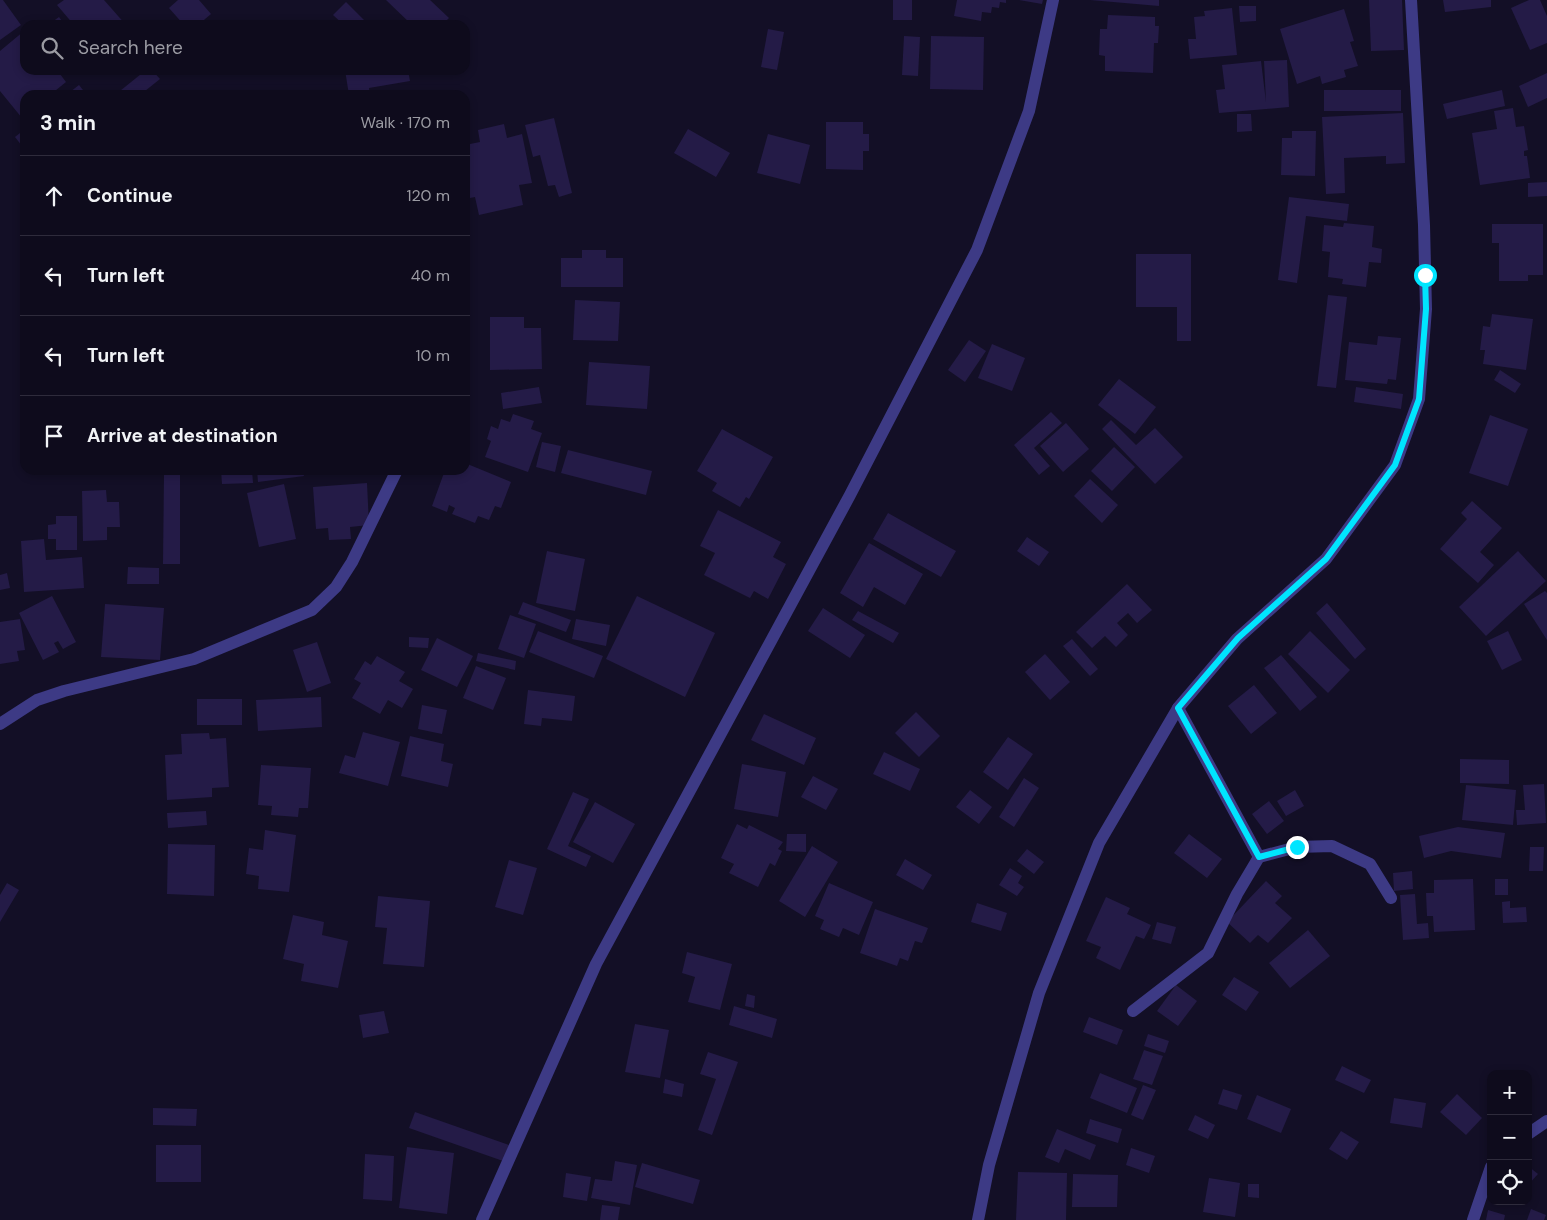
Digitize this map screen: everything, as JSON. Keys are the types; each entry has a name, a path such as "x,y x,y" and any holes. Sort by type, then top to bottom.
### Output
{"street":[{"path":"482,1220 596,964 850,495 976,250 1030,111 1053,0"},
{"path":"978,1220 989,1165 1039,993 1099,843 1178,708 1238,638 1326,559 1395,465 1419,399 1426,309 1424,225 1411,0"},
{"path":"0,724 37,700 64,691 194,660 312,610 336,587 352,562 395,475"},
{"path":"1178,708 1259,857"},
{"path":"1132,1010 1208,953 1237,894 1259,857 1297,847 1332,846 1370,864 1391,898"},
{"path":"1532,1131 1547,1121"},
{"path":"1473,1220 1487,1179"}],"building":[{"path":"0,0 3,0 20,26 0,40"},
{"path":"64,0 104,0 122,20 70,20 57,5"},
{"path":"178,0 199,0 211,14 204,20 180,20 169,8"},
{"path":"386,0 430,0 449,18 447,20 407,20"},
{"path":"893,0 912,0 912,20 893,20"},
{"path":"957,0 1006,0 1006,3 1000,2 999,8 992,7 991,13 982,12 981,21 954,16"},
{"path":"1019,0 1043,0 1042,4"},
{"path":"1090,0 1159,0 1159,6"},
{"path":"1369,0 1402,0 1404,50 1371,51"},
{"path":"1443,0 1491,0 1491,7 1445,12"},
{"path":"1529,0 1540,0 1547,16 1547,43 1530,50 1511,8"},
{"path":"346,2 364,20 338,20 333,15"},
{"path":"1239,6 1256,6 1256,21 1240,22"},
{"path":"1232,8 1237,55 1190,59 1188,39 1196,39 1194,17 1205,16 1204,11"},
{"path":"1344,9 1354,41 1350,42 1358,66 1344,70 1346,77 1322,84 1320,76 1297,84 1280,29"},
{"path":"1108,15 1155,17 1155,26 1159,26 1158,43 1154,43 1153,73 1105,71 1105,56 1099,55 1100,29 1107,29"},
{"path":"768,29 784,32 777,70 761,67"},
{"path":"20,34 20,75 61,75 66,82 56,90 20,90 20,116 0,91 0,51"},
{"path":"904,36 920,37 918,76 902,75"},
{"path":"931,36 984,37 983,90 930,89"},
{"path":"1287,60 1289,107 1219,113 1216,90 1225,89 1222,65 1261,61 1266,102 1264,61"},
{"path":"1547,73 1547,98 1528,107 1519,86"},
{"path":"140,75 156,75 160,79 146,90 121,90"},
{"path":"346,75 409,75 410,81 369,88 369,90 348,90"},
{"path":"79,85 83,90 72,90"},
{"path":"1324,90 1401,90 1401,111 1324,111"},
{"path":"1502,90 1505,106 1447,119 1443,104"},
{"path":"1513,108 1516,127 1524,126 1528,150 1524,151 1524,156 1527,156 1530,178 1480,185 1472,133 1497,129 1494,111"},
{"path":"1403,113 1405,163 1386,164 1386,156 1344,158 1345,193 1326,194 1322,117"},
{"path":"1237,114 1251,114 1252,131 1237,132"},
{"path":"554,118 572,193 559,197 555,185 548,186 540,155 533,157 525,125"},
{"path":"826,122 863,122 863,134 869,134 869,151 863,151 863,170 826,169"},
{"path":"504,124 507,138 522,134 532,183 519,185 523,205 479,215 475,197 470,198 470,144 480,142 478,130"},
{"path":"688,129 730,153 716,177 674,153"},
{"path":"1292,131 1316,131 1315,176 1281,175 1282,138 1292,138"},
{"path":"20,133 20,144 15,137"},
{"path":"768,134 810,145 800,184 757,173"},
{"path":"1547,182 1547,196 1528,197 1528,183"},
{"path":"1289,197 1349,204 1347,221 1306,216 1297,283 1278,280"},
{"path":"1344,223 1374,226 1372,247 1382,249 1381,263 1369,262 1366,287 1342,284 1343,279 1328,277 1330,252 1322,251 1324,225 1343,227"},
{"path":"1492,224 1543,224 1543,275 1528,275 1528,281 1499,281 1499,243 1492,243"},
{"path":"582,250 606,250 606,258 623,258 623,287 561,287 561,258 582,258"},
{"path":"1136,254 1191,254 1191,341 1177,341 1177,307 1136,307"},
{"path":"1328,295 1347,297 1336,388 1317,386"},
{"path":"575,300 620,302 618,341 573,340"},
{"path":"1492,314 1533,319 1526,370 1483,364 1485,350 1480,350 1483,326 1490,327"},
{"path":"490,317 524,317 524,328 541,328 542,369 490,370"},
{"path":"1378,336 1401,338 1396,380 1388,379 1387,384 1345,380 1349,342 1377,345"},
{"path":"969,340 986,351 965,382 948,370"},
{"path":"992,344 1025,358 1012,391 978,378"},
{"path":"589,362 650,366 647,409 586,405"},
{"path":"1500,370 1521,384 1515,393 1494,380"},
{"path":"1119,379 1156,407 1135,434 1098,405"},
{"path":"539,387 542,403 503,409 501,393"},
{"path":"1356,387 1403,394 1401,409 1354,402"},
{"path":"1051,412 1062,423 1034,448 1050,466 1039,475 1014,445"},
{"path":"513,414 534,421 531,429 542,433 528,472 485,457 491,441 487,439 491,426 498,429 501,419 510,422"},
{"path":"1490,415 1528,429 1508,486 1469,473"},
{"path":"1111,420 1136,445 1155,428 1183,457 1155,484 1102,429"},
{"path":"1066,423 1089,449 1063,472 1040,446"},
{"path":"722,429 773,457 749,499 746,497 740,507 712,491 717,483 697,471"},
{"path":"542,442 561,446 555,472 536,467"},
{"path":"1114,447 1135,467 1112,491 1091,471"},
{"path":"568,450 652,471 646,495 561,473"},
{"path":"470,465 511,482 501,508 495,506 489,520 478,516 475,523 452,514 455,508 449,505 447,512 432,506 443,475 470,475"},
{"path":"164,475 180,475 180,564 163,564"},
{"path":"221,475 252,475 253,483 222,484"},
{"path":"257,475 304,476 258,482"},
{"path":"1090,479 1118,505 1102,523 1074,496"},
{"path":"367,483 369,525 350,527 351,539 329,540 328,528 316,529 313,487"},
{"path":"284,484 296,539 259,547 247,493"},
{"path":"106,490 107,502 119,502 120,527 107,527 107,540 83,541 82,491"},
{"path":"1472,501 1502,528 1480,552 1494,565 1478,583 1440,549 1467,519 1461,513"},
{"path":"718,510 781,542 773,557 786,564 768,599 754,591 750,598 704,575 715,553 700,546"},
{"path":"888,513 956,551 941,577 873,539"},
{"path":"56,516 77,516 77,550 56,550 56,539 48,539 48,525 56,524"},
{"path":"1027,537 1049,552 1039,566 1017,551"},
{"path":"44,539 46,560 82,557 84,588 24,592 21,541"},
{"path":"869,543 923,574 905,605 874,587 863,607 840,593"},
{"path":"547,551 585,559 575,611 536,603"},
{"path":"1518,551 1546,581 1486,636 1459,607"},
{"path":"128,567 159,568 159,584 127,584"},
{"path":"7,573 10,588 0,590 0,575"},
{"path":"1127,584 1152,610 1137,623 1128,613 1117,623 1128,635 1116,647 1105,636 1092,648 1076,632"},
{"path":"1545,591 1547,593 1547,640 1524,604"},
{"path":"52,596 76,642 63,649 58,641 54,643 59,652 43,660 19,613"},
{"path":"637,596 715,633 685,697 606,659"},
{"path":"523,602 571,620 566,632 518,614"},
{"path":"1327,603 1366,649 1355,659 1316,613"},
{"path":"105,604 164,608 160,660 101,657"},
{"path":"823,608 865,635 850,658 808,631"},
{"path":"858,611 899,633 893,643 852,620"},
{"path":"510,615 536,624 524,658 498,649"},
{"path":"20,619 25,650 17,651 19,661 0,664 0,622"},
{"path":"576,619 610,625 606,646 572,639"},
{"path":"538,631 603,656 594,678 529,652"},
{"path":"1310,631 1350,670 1328,693 1288,654"},
{"path":"1508,631 1522,660 1502,670 1487,641"},
{"path":"409,637 429,638 428,648 409,647"},
{"path":"437,638 473,656 457,687 421,670"},
{"path":"1072,639 1098,669 1090,676 1063,646"},
{"path":"317,642 331,683 307,692 293,650"},
{"path":"478,653 516,661 515,670 476,661"},
{"path":"1045,654 1070,682 1050,700 1025,672"},
{"path":"1281,655 1317,697 1300,711 1264,668"},
{"path":"377,656 405,672 399,681 413,689 402,708 388,700 380,714 352,698 361,683 354,679 365,661 371,665"},
{"path":"476,666 506,678 493,710 463,698"},
{"path":"1254,685 1277,713 1251,734 1228,706"},
{"path":"528,690 575,696 572,721 542,718 541,726 524,724"},
{"path":"321,697 322,727 258,731 256,700"},
{"path":"197,699 242,699 242,725 197,725"},
{"path":"422,705 447,710 442,734 418,729"},
{"path":"916,712 940,736 919,757 895,733"},
{"path":"764,714 816,738 804,765 751,740"},
{"path":"363,732 400,742 388,786 339,773 345,755 355,758"},
{"path":"209,733 210,739 226,738 229,787 212,788 212,797 167,800 165,755 182,754 181,734"},
{"path":"410,736 444,744 441,761 453,764 448,787 401,776"},
{"path":"1008,737 1033,754 1008,790 983,772"},
{"path":"884,752 920,769 910,791 873,774"},
{"path":"1460,759 1509,760 1509,784 1460,783"},
{"path":"742,764 786,772 778,817 734,809"},
{"path":"261,765 311,768 308,808 299,808 298,817 271,815 272,806 258,805"},
{"path":"813,776 838,789 826,810 801,797"},
{"path":"1024,778 1039,788 1014,827 999,817"},
{"path":"1544,784 1546,823 1517,825 1516,810 1525,810 1523,785"},
{"path":"1466,785 1516,790 1513,825 1462,820"},
{"path":"970,790 992,807 979,824 956,807"},
{"path":"1295,790 1304,806 1286,816 1277,801"},
{"path":"573,792 589,799 568,846 591,856 586,867 547,849"},
{"path":"1269,801 1284,821 1267,834 1252,814"},
{"path":"595,802 635,824 613,863 573,842"},
{"path":"206,811 207,825 168,828 167,813"},
{"path":"737,824 747,829 749,825 783,842 778,849 782,851 775,866 770,863 758,887 729,873 734,864 721,858"},
{"path":"1458,827 1505,833 1501,858 1451,851 1424,858 1419,836"},
{"path":"265,830 296,835 289,892 258,889 259,876 246,874 249,848 263,850"},
{"path":"787,834 806,834 806,852 786,851"},
{"path":"1189,834 1222,859 1207,878 1174,853"},
{"path":"168,844 215,845 214,896 167,894"},
{"path":"812,846 838,862 805,917 779,901"},
{"path":"1530,847 1544,847 1543,871 1529,871"},
{"path":"1027,849 1044,862 1034,874 1017,861"},
{"path":"905,859 932,875 923,890 896,875"},
{"path":"509,860 537,868 523,915 495,907"},
{"path":"1010,868 1022,876 1018,883 1024,887 1017,896 999,885"},
{"path":"1412,871 1413,889 1394,891 1393,873"},
{"path":"1473,879 1475,930 1434,932 1433,916 1427,916 1426,893 1434,893 1434,880"},
{"path":"1495,879 1508,879 1508,895 1495,895"},
{"path":"1266,881 1282,896 1275,903 1292,918 1268,943 1258,935 1250,943 1227,922"},
{"path":"7,883 19,890 0,922 0,895"},
{"path":"829,883 873,902 859,935 843,928 839,937 820,929 824,920 815,916"},
{"path":"1415,894 1417,924 1428,923 1429,938 1403,940 1400,895"},
{"path":"378,896 430,901 424,967 383,964 387,928 375,927"},
{"path":"1106,897 1130,908 1127,914 1151,925 1144,939 1136,936 1120,970 1096,958 1101,947 1086,941"},
{"path":"1510,901 1510,908 1526,907 1527,922 1503,923 1502,902"},
{"path":"977,903 1007,913 1001,931 971,922"},
{"path":"875,909 928,928 922,943 915,941 908,961 900,958 897,966 860,953"},
{"path":"293,915 324,922 322,935 348,941 338,988 301,981 304,964 283,959"},
{"path":"1157,922 1176,927 1171,944 1152,939"},
{"path":"1308,930 1330,956 1290,988 1269,963"},
{"path":"687,952 732,964 720,1010 688,1002 695,977 682,973"},
{"path":"1234,977 1259,992 1246,1011 1222,995"},
{"path":"1176,985 1197,1001 1178,1026 1157,1011"},
{"path":"747,994 755,996 754,1008 745,1006"},
{"path":"734,1006 777,1019 772,1038 729,1025"},
{"path":"384,1011 389,1033 363,1038 359,1015"},
{"path":"1089,1017 1123,1030 1117,1045 1083,1032"},
{"path":"635,1024 669,1030 660,1078 625,1072"},
{"path":"1148,1034 1169,1041 1165,1053 1144,1046"},
{"path":"1144,1050 1163,1056 1152,1085 1133,1079"},
{"path":"708,1052 738,1062 712,1135 698,1130 716,1079 700,1074"},
{"path":"1342,1066 1371,1080 1364,1093 1335,1080"},
{"path":"1100,1073 1137,1088 1127,1113 1090,1098"},
{"path":"665,1079 684,1084 682,1097 663,1093"},
{"path":"1143,1085 1156,1090 1143,1120 1131,1115"},
{"path":"1223,1089 1242,1095 1237,1110 1218,1104"},
{"path":"1457,1094 1482,1118 1466,1135 1440,1112"},
{"path":"1257,1095 1291,1109 1281,1133 1247,1119"},
{"path":"1394,1098 1426,1103 1422,1128 1390,1123"},
{"path":"153,1108 197,1109 196,1126 153,1125"},
{"path":"415,1112 509,1145 503,1161 409,1128"},
{"path":"1195,1115 1215,1125 1208,1139 1188,1130"},
{"path":"1090,1119 1122,1129 1118,1143 1086,1133"},
{"path":"1057,1129 1096,1145 1090,1160 1065,1149 1059,1163 1045,1157"},
{"path":"1341,1131 1359,1142 1347,1160 1329,1149"},
{"path":"156,1145 201,1145 201,1182 156,1182"},
{"path":"407,1147 454,1153 447,1214 399,1208"},
{"path":"1131,1148 1155,1156 1149,1173 1126,1165"},
{"path":"365,1154 394,1156 392,1201 363,1199"},
{"path":"615,1161 637,1165 630,1205 591,1198 595,1179 612,1181"},
{"path":"642,1163 700,1180 693,1204 635,1187"},
{"path":"1532,1169 1538,1174 1532,1181"},
{"path":"1018,1172 1067,1173 1066,1220 1016,1220"},
{"path":"566,1173 591,1177 587,1201 563,1197"},
{"path":"1073,1174 1118,1175 1117,1207 1072,1207"},
{"path":"1209,1178 1240,1183 1235,1217 1203,1212"},
{"path":"1248,1184 1259,1184 1259,1198 1248,1197"},
{"path":"602,1205 620,1207 618,1220 600,1220"},
{"path":"1531,1209 1546,1215 1544,1220 1527,1220"},
{"path":"1488,1210 1505,1215 1504,1220 1486,1220"}],"route":[{"path":"1297,847 1259,857 1178,708 1238,638 1326,559 1395,465 1419,399 1426,309 1425,275"}]}
